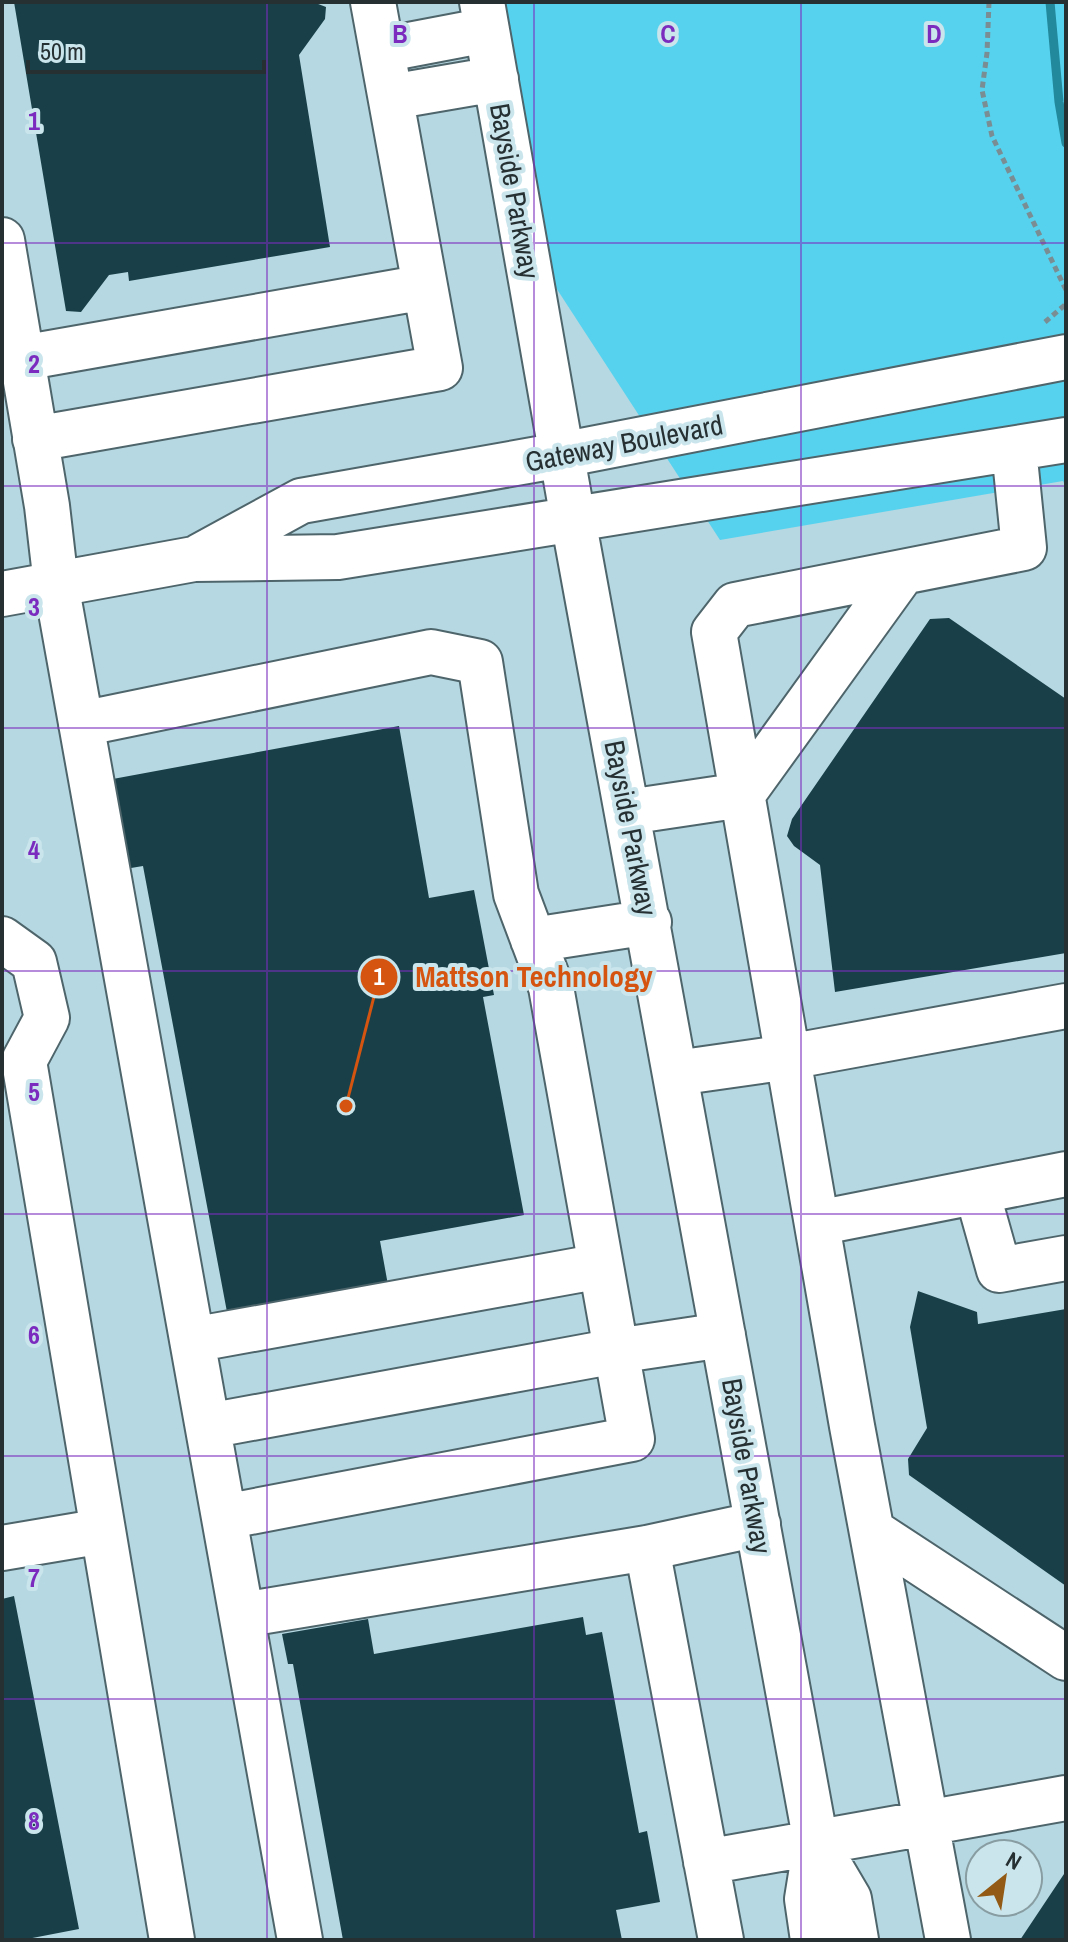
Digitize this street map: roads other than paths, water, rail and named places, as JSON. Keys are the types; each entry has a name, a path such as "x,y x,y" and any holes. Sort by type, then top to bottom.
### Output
{"street":[{"path":"35,439 440,368 373,2"},
{"path":"382,50 484,16"},
{"name":"Bayside Parkway","path":"484,16 561,455 816,1843 807,1899 813,1940"},
{"path":"391,97 496,79"},
{"path":"2,240 56,584 300,1940"},
{"path":"22,358 425,287"},
{"name":"Gateway Boulevard","path":"194,559 301,501 561,455 1066,357"},
{"name":"Gateway Boulevard","path":"2,594 194,559 338,557 1066,440"},
{"path":"948,1940 872,1531 714,632 735,605 1024,548 1014,449"},
{"path":"628,812 742,795 903,572"},
{"path":"81,724 431,652 480,662 516,894 551,987 632,1439 224,1517"},
{"path":"533,940 649,922"},
{"path":"2,939 34,962 47,1018 24,1061 172,1940"},
{"path":"676,1073 788,1057 1066,1006"},
{"path":"817,1223 1066,1174"},
{"path":"977,1192 999,1270 1066,1258"},
{"path":"192,1340 601,1266"},
{"path":"208,1426 616,1351 723,1335"},
{"path":"242,1615 647,1548 758,1524"},
{"path":"2,1548 103,1531"},
{"path":"872,1531 1066,1658"},
{"path":"647,1548 721,1940"},
{"path":"706,1862 1066,1798"},
{"name":"Bayside Parkway","path":"816,1843 849,1899 856,1940"}],"waterway":[{"path":"1050,2 1066,143"}],"place":[{"name":"Mattson Technology","path":"346,1106"}]}
